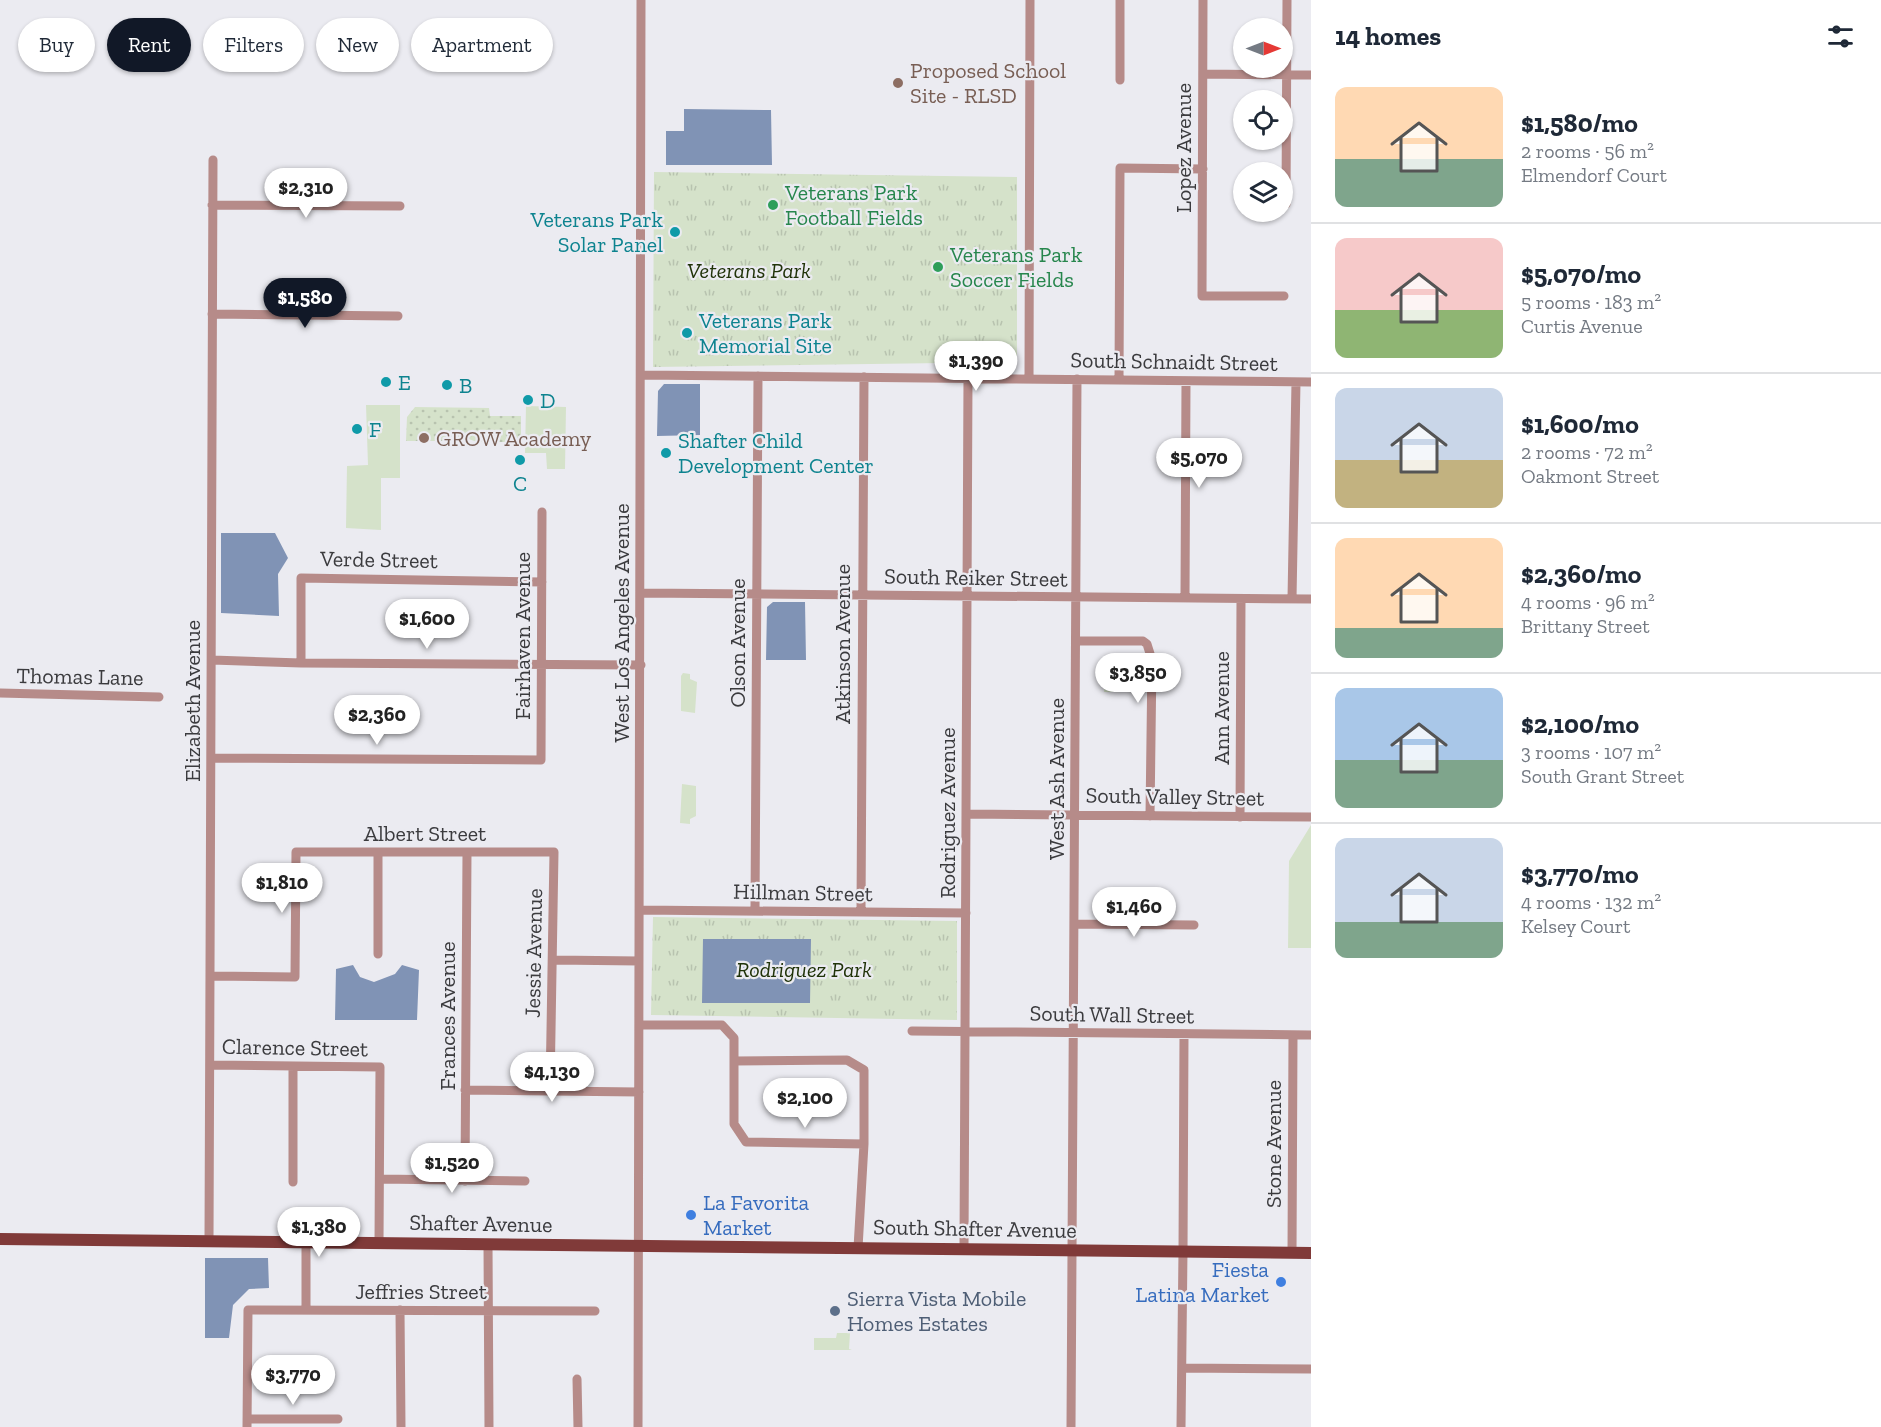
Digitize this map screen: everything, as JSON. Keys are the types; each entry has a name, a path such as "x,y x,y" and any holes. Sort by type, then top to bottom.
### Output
{"main road":[{"name":"Shafter Avenue","path":"0,1239 639,1246"},
{"name":"South Shafter Avenue","path":"639,1246 1311,1253"}],"street":[{"name":"West Los Angeles Avenue","path":"638,1427 641,0"},
{"path":"1029,379 1030,0"},
{"path":"1120,0 1120,80"},
{"name":"Lopez Avenue","path":"1203,0 1202,296 1284,296"},
{"path":"1287,0 1287,18"},
{"path":"1203,74 1233,74"},
{"path":"1293,75 1311,75"},
{"path":"1286,78 1286,162"},
{"name":"Elizabeth Avenue","path":"209,1241 213,160"},
{"path":"1119,380 1120,168 1203,169"},
{"path":"212,205 400,206"},
{"path":"212,314 398,316"},
{"name":"South Schnaidt Street","path":"642,375 1311,382"},
{"name":"Olson Avenue","path":"755,911 758,376"},
{"name":"Atkinson Avenue","path":"861,912 864,377"},
{"name":"Rodriguez Avenue","path":"964,1249 968,378"},
{"name":"West Ash Avenue","path":"1071,1427 1074,1250 1077,379"},
{"path":"1185,598 1186,381"},
{"path":"1292,599 1296,382"},
{"name":"Fairhaven Avenue","path":"212,758 542,760 542,512"},
{"name":"Verde Street","path":"301,663 301,578 542,582"},
{"name":"South Reiker Street","path":"641,593 1311,599"},
{"name":"Ann Avenue","path":"1240,817 1241,599"},
{"path":"1076,641 1143,641 1147,644 1152,660 1150,816"},
{"path":"212,660 301,663 640,665"},
{"name":"Thomas Lane","path":"0,693 159,697"},
{"name":"South Valley Street","path":"967,814 1311,817"},
{"name":"Albert Street","path":"211,976 296,977 296,852 554,852"},
{"path":"378,852 378,954"},
{"name":"Frances Avenue","path":"465,1181 468,852"},
{"name":"Jessie Avenue","path":"550,1090 554,960 554,852"},
{"name":"Hillman Street","path":"640,910 966,913"},
{"path":"1075,924 1194,925"},
{"path":"554,960 639,961"},
{"path":"639,1025 722,1025 734,1038 734,1124 746,1142 864,1144"},
{"name":"South Wall Street","path":"912,1031 1311,1035"},
{"path":"1181,1427 1184,1034"},
{"name":"Stone Avenue","path":"1292,1253 1293,1035"},
{"path":"735,1061 847,1059 864,1070 864,1144 858,1248"},
{"name":"Clarence Street","path":"210,1065 380,1067 380,1179"},
{"path":"293,1066 293,1182"},
{"path":"465,1090 639,1092"},
{"path":"380,1243 380,1179 525,1181"},
{"path":"306,1243 306,1310"},
{"path":"489,1244 489,1427"},
{"name":"Jeffries Street","path":"247,1423 248,1310 595,1311"},
{"path":"400,1310 401,1427"},
{"path":"1182,1368 1311,1369"},
{"path":"577,1379 578,1427"},
{"path":"247,1423 338,1419"}],"green space":[{"name":"Veterans Park","path":"654,172 1017,177 1017,362 653,367"},
{"path":"366,405 400,405 400,478 381,478 381,530 346,528 347,466 368,465"},
{"path":"526,406 566,407 565,469 547,469 546,453 525,453"},
{"path":"415,407 489,408 490,416 521,416 521,442 477,442 466,438 449,441 406,441 407,417"},
{"path":"1106,671 1120,671 1120,692 1104,692"},
{"path":"683,673 690,674 690,679 697,682 695,713 681,711 681,676"},
{"path":"682,784 696,786 696,816 690,819 690,824 680,823"},
{"path":"1311,825 1311,948 1288,948 1289,861"},
{"name":"Rodriguez Park","path":"653,917 957,921 957,1020 651,1015"},
{"path":"837,1333 850,1333 849,1349 852,1350 814,1350 814,1338 836,1338"}],"water":[{"path":"684,109 771,110 772,165 666,165 666,131 684,131"},
{"path":"664,384 700,384 700,435 657,436 658,391"},
{"path":"221,533 275,533 288,558 278,574 279,616 221,613"},
{"path":"773,602 805,602 806,660 766,660 767,607"},
{"path":"703,939 811,939 810,1003 702,1003"},
{"path":"353,965 360,977 374,982 395,974 402,965 419,970 417,1020 335,1020 336,969"},
{"path":"205,1258 268,1258 269,1288 249,1289 233,1305 229,1338 205,1338"}],"place":[{"name":"Proposed School Site - RLSD","path":"898,83"},
{"name":"Veterans Park Football Fields","path":"773,205"},
{"name":"Veterans Park Solar Panel","path":"675,232"},
{"name":"Veterans Park Soccer Fields","path":"938,267"},
{"name":"Veterans Park Memorial Site","path":"687,333"},
{"name":"E","path":"386,382"},
{"name":"B","path":"447,385"},
{"name":"D","path":"528,400"},
{"name":"F","path":"357,429"},
{"name":"GROW Academy","path":"424,438"},
{"name":"Shafter Child Development Center","path":"666,453"},
{"name":"C","path":"520,460"},
{"name":"La Favorita Market","path":"691,1215"},
{"name":"Fiesta Latina Market","path":"1281,1282"},
{"name":"Sierra Vista Mobile Homes Estates","path":"835,1311"}]}
